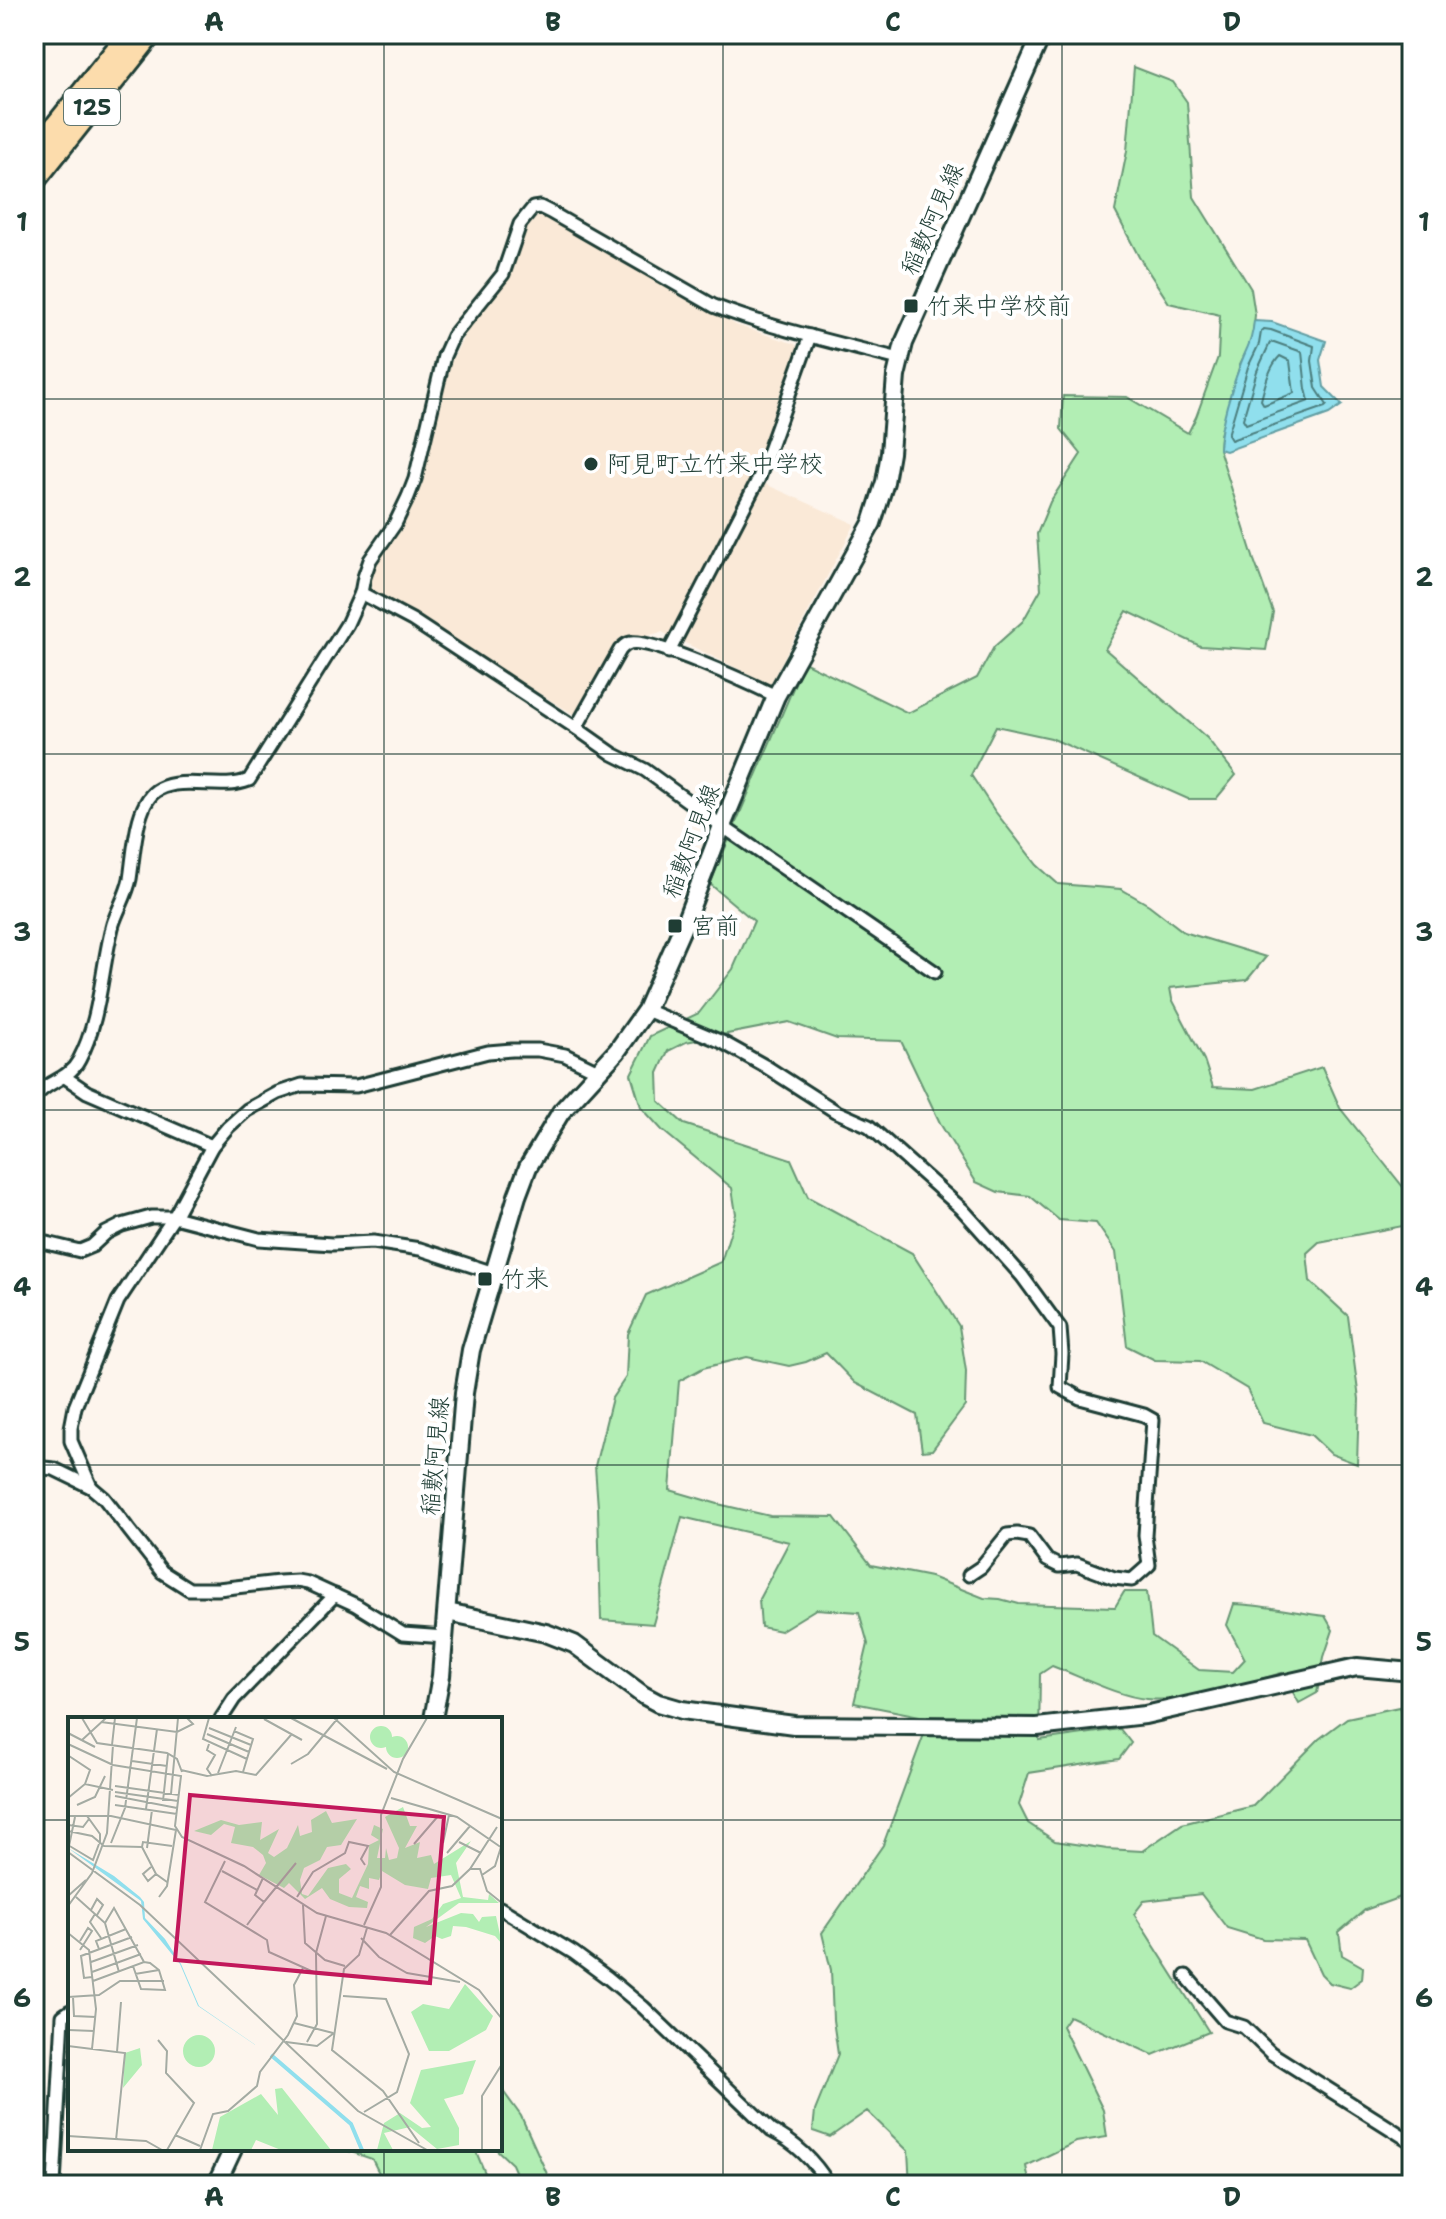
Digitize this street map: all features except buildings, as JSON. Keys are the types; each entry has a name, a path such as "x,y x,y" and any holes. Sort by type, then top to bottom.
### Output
{"highway":[{"name":"125","path":"34,153 129,34"},
{"name":"125","path":"34,181 151,34"}],"main road":[{"name":"稲敷阿見線","path":"433,1717 445,1637 464,1393 471,1350 517,1196 528,1167 561,1112 617,1051 646,1010 776,696 855,557 879,504 890,453 899,359 911,325 1042,34"},
{"path":"447,1612 546,1633 574,1644 658,1703 682,1710 794,1725 1037,1727 1145,1715 1357,1667 1412,1672"},
{"path":"216,2185 232,2151"}],"street":[{"path":"34,1098 45,1087 65,1077 78,1063 90,1034 114,922 129,883 144,806 160,788 237,785 249,780 347,624 361,593 370,560 395,524 415,479 444,356 453,336 503,274 520,224 533,208 540,207 550,212 714,306 739,316 899,359"},
{"path":"669,652 759,478 810,336"},
{"path":"361,593 412,620 613,754 645,770 935,972"},
{"path":"576,728 620,650 634,642 723,672 776,696"},
{"path":"646,1010 722,1042 835,1111 869,1126 962,1209 1022,1276 1060,1328 1060,1387 1080,1398 1153,1420 1145,1535 1149,1565 1132,1580 1114,1578 1077,1564 1059,1566 1047,1560 1029,1536 1017,1534 1007,1535 981,1567 969,1575"},
{"path":"91,1487 71,1441 71,1428 75,1407 118,1301 174,1217 212,1146 247,1110 278,1093 302,1085 356,1086 488,1052 538,1050 565,1055 598,1071"},
{"path":"65,1077 87,1092 212,1146"},
{"path":"34,1240 80,1251 122,1225 151,1217 174,1217 259,1239 332,1244 373,1242 420,1249 494,1273"},
{"path":"34,1467 54,1469 91,1487 104,1498 162,1572 189,1589 297,1581 308,1583 403,1634 445,1637"},
{"path":"222,1717 234,1699 335,1595"},
{"path":"502,1909 574,1953 643,2007 772,2131 791,2141 822,2173 829,2185"},
{"path":"1186,1976 1225,2021 1244,2027 1271,2053 1412,2142"},
{"path":"54,2185 63,2016 68,2012"}],"shaded area":[{"name":"阿見町立竹来中学校","path":"543,212 736,325 795,344 801,350 754,479 855,524 770,684 662,632 621,642 575,715 372,592 370,574 417,491 451,362 470,325 510,277 522,234"}],"green space":[{"path":"1134,67 1173,82 1187,102 1194,197 1251,289 1255,315 1252,340 1240,364 1219,449 1273,612 1266,650 1200,646 1127,611 1105,649 1207,738 1236,775 1216,799 1188,799 1051,738 996,726 971,775 1037,865 1058,884 1121,889 1149,905 1184,932 1266,957 1247,980 1170,988 1172,999 1204,1060 1213,1087 1255,1089 1322,1067 1340,1108 1411,1197 1403,1226 1319,1242 1307,1253 1310,1281 1348,1316 1359,1399 1357,1464 1331,1454 1311,1435 1263,1423 1247,1389 1200,1361 1155,1360 1127,1346 1116,1252 1096,1223 1059,1220 1030,1196 998,1192 976,1182 941,1125 901,1041 837,1039 789,1022 686,1042 668,1051 658,1073 659,1101 684,1124 791,1159 808,1197 912,1253 959,1326 966,1371 965,1406 932,1450 922,1451 917,1415 855,1383 826,1353 789,1366 747,1357 703,1368 679,1381 670,1490 770,1516 834,1517 871,1565 931,1577 984,1598 1019,1604 1115,1607 1124,1592 1147,1592 1152,1636 1199,1670 1233,1672 1245,1659 1227,1625 1234,1604 1325,1616 1333,1630 1317,1693 1299,1703 1282,1673 1198,1695 1147,1699 1112,1690 1052,1666 1040,1674 1039,1740 1120,1729 1131,1743 1119,1759 1029,1773 1019,1805 1028,1823 1055,1841 1142,1851 1182,1824 1253,1806 1319,1739 1347,1718 1399,1707 1412,1733 1412,1899 1406,1895 1365,1910 1339,1932 1342,1955 1363,1967 1362,1979 1350,1988 1330,1983 1321,1974 1305,1940 1263,1939 1227,1928 1201,1894 1144,1901 1134,1914 1209,2032 1153,2055 1069,2016 1062,2026 1103,2110 1107,2137 1076,2142 1026,2166 1030,2185 910,2185 908,2151 867,2111 830,2137 813,2131 815,2111 838,2054 831,1970 822,1933 883,1845 930,1718 854,1703 868,1644 859,1612 816,1609 780,1631 761,1627 759,1599 789,1542 682,1517 653,1624 601,1620 595,1466 612,1398 626,1377 628,1334 646,1295 721,1262 736,1214 732,1188 662,1130 641,1107 631,1074 650,1036 699,1013 733,969 754,921 710,884 804,662 908,713 977,678 994,647 1023,621 1041,589 1037,534 1050,502 1081,454 1061,429 1063,396 1127,397 1188,433 1196,417 1218,357 1220,315 1169,303 1139,257 1115,211 1127,151"},
{"path":"502,2090 521,2116 552,2185 521,2185 512,2164 498,2151 502,2151"},
{"path":"349,2151 476,2151 490,2185 385,2185 372,2159"}],"water":[{"path":"1254,321 1272,322 1326,341 1320,360 1324,387 1342,405 1329,414 1226,451 1219,449 1224,417"}],"place":[{"name":"竹来中学校前","path":"911,306"},
{"name":"阿見町立竹来中学校","path":"591,464"},
{"name":"宮前","path":"675,926"},
{"name":"竹来","path":"485,1279"}]}
